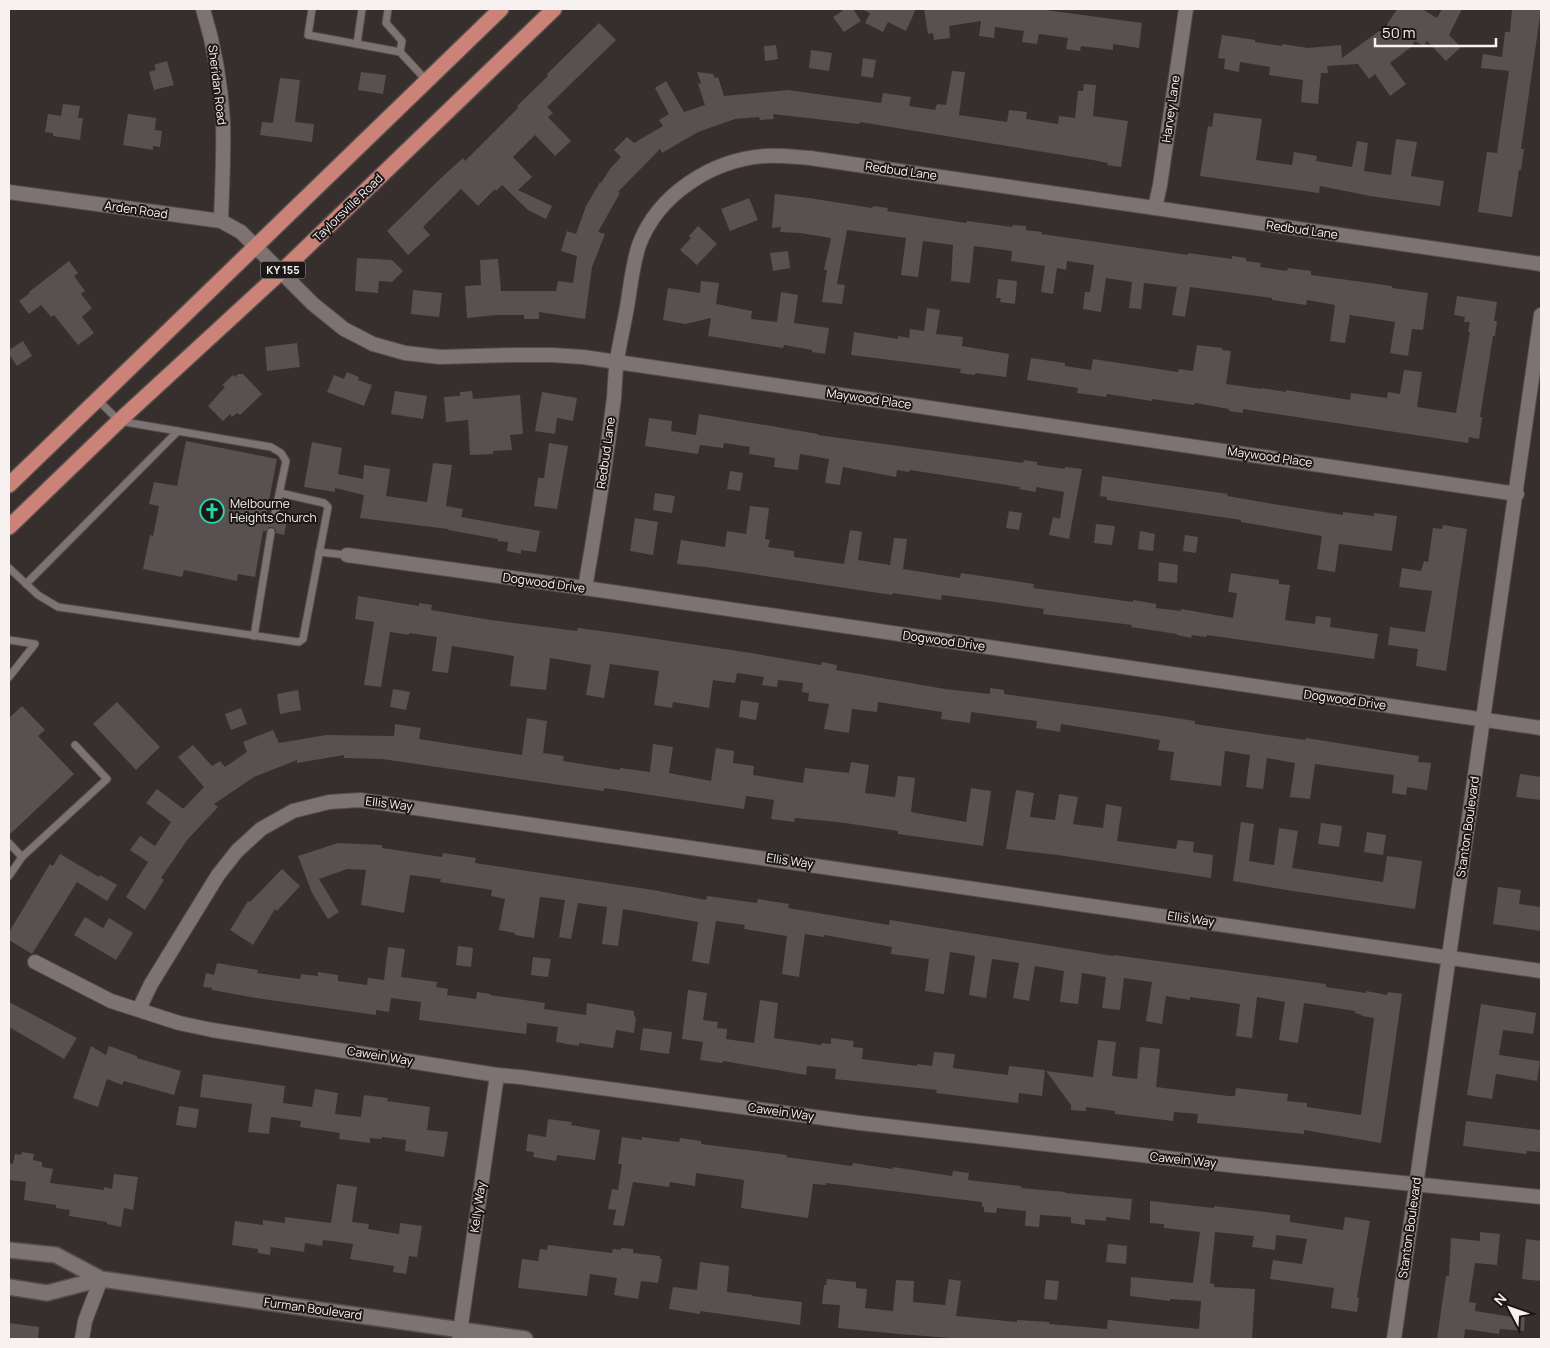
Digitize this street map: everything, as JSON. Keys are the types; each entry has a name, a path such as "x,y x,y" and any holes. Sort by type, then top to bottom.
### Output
{"main road":[{"name":"KY 155","path":"9,485 502,9"},
{"name":"Taylorsville Road","path":"9,527 119,420 281,272 554,9"}],"street":[{"name":"Sheridan Road","path":"203,9 213,46 223,123 221,221"},
{"name":"Harvey Lane","path":"1155,208 1186,9"},
{"name":"Redbud Lane","path":"585,588 614,397 617,362 634,266 644,234 659,211 678,192 702,176 729,163 765,156 783,155 810,158 1541,264"},
{"name":"Arden Road","path":"9,192 221,221 241,232 256,246"},
{"name":"Maywood Place","path":"256,246 312,304 344,329 373,344 405,353 440,358 552,355 617,362 1516,494"},
{"name":"Stanton Boulevard","path":"1394,1339 1541,315"},
{"name":"Dogwood Drive","path":"347,555 1541,728"},
{"name":"Ellis Way","path":"139,1009 151,984 192,917 218,875 237,850 261,829 293,812 329,802 360,800 1541,970"},
{"name":"Cawein Way","path":"35,962 111,1001 179,1023 212,1030 497,1075 860,1123 1237,1166 1541,1197"},
{"name":"Kelly Way","path":"460,1335 497,1075"},
{"name":"Furman Boulevard","path":"9,1250 56,1256 100,1279 460,1335 525,1339"},
{"name":"Furman Boulevard","path":"9,1288 47,1293 100,1279"},
{"path":"82,1339 85,1321 100,1279"}],"lane":[{"path":"312,9 308,35 400,52 427,81"},
{"path":"357,44 362,9"},
{"path":"388,11 386,22 402,41 400,52"},
{"path":"98,400 119,420 271,447 281,453 286,460 274,518"},
{"path":"26,584 178,431"},
{"path":"9,568 38,595 58,608 299,642 303,639 327,504 280,493"},
{"path":"254,636 271,532"},
{"path":"319,552 347,555"},
{"path":"9,640 35,644 9,677"},
{"path":"9,876 22,857 107,779 75,745"},
{"path":"9,843 22,857"}],"building":[{"path":"845,9 853,9 861,21 844,32 833,17"},
{"path":"861,9 916,9 906,31 888,22 883,32 865,23 870,13"},
{"path":"924,9 1038,9 1142,23 1139,48 1113,44 1113,50 1081,46 1080,51 1066,49 1068,38 1039,34 1037,44 1022,42 1024,31 995,27 994,38 979,36 981,21 949,26 950,38 934,40 933,33 928,34"},
{"path":"1397,9 1422,9 1437,18 1442,9 1462,9 1449,35 1461,47 1446,61 1427,41 1424,46 1415,41 1411,47 1390,63 1406,84 1390,96 1375,74 1369,79 1358,64 1327,66 1328,73 1321,73 1318,104 1301,102 1303,80 1269,75 1270,67 1240,62 1239,72 1224,69 1225,59 1218,58 1222,35 1282,46 1282,44 1308,48 1341,45 1342,58 1386,26"},
{"path":"1512,9 1541,9 1521,149 1524,149 1512,217 1478,212 1487,152 1497,153 1509,71 1481,68 1483,54 1502,57 1505,32 1510,32"},
{"path":"599,23 616,40 547,107 553,113 548,117 571,141 555,156 535,135 513,157 532,177 518,190 552,206 546,219 528,210 502,185 496,191 495,189 478,206 461,189 423,227 430,235 408,255 387,231 463,158 465,161 518,108 517,106 548,76 547,74"},
{"path":"776,45 778,59 765,61 764,46"},
{"path":"811,50 832,53 829,71 809,68"},
{"path":"863,58 876,60 873,78 861,76"},
{"path":"167,61 174,85 154,90 149,72 156,70 154,65"},
{"path":"952,71 965,72 959,115 1007,122 1009,110 1027,112 1026,119 1058,124 1059,116 1075,118 1078,91 1083,91 1084,84 1096,85 1093,116 1128,121 1121,167 1093,160 860,122 859,124 773,114 774,119 760,120 759,117 735,119 698,132 662,153 660,149 618,192 620,193 598,232 605,234 592,267 585,319 539,312 539,319 524,319 524,315 467,318 465,286 481,285 480,260 498,259 501,291 556,291 558,281 573,283 577,256 561,251 567,231 576,234 586,206 600,182 621,157 614,150 627,137 634,143 663,126 659,120 669,114 655,88 666,81 684,112 705,105 698,84 701,83 697,72 713,74 715,78 718,77 724,96 788,90 881,103 883,93 911,97 909,106 935,110 937,104 946,105"},
{"path":"361,72 386,75 383,94 358,90"},
{"path":"280,78 300,80 295,122 314,124 312,142 260,135 262,122 273,123"},
{"path":"63,104 80,106 78,118 83,118 80,140 53,136 53,133 45,132 48,114 61,116"},
{"path":"1214,113 1262,119 1256,160 1292,165 1294,152 1317,156 1316,161 1352,167 1357,141 1368,143 1364,171 1391,175 1396,139 1417,142 1411,176 1444,181 1440,206 1370,196 1320,186 1319,193 1200,176 1208,126 1212,127"},
{"path":"128,114 156,118 155,130 162,131 160,147 153,146 153,150 123,145"},
{"path":"775,194 872,208 873,206 888,208 887,211 966,223 967,221 1012,227 1013,225 1026,226 1026,230 1042,232 1041,234 1188,255 1188,253 1232,259 1232,256 1246,258 1246,261 1261,263 1260,267 1287,271 1288,268 1311,271 1311,275 1428,293 1423,330 1412,329 1408,356 1390,353 1395,322 1350,315 1345,343 1330,341 1335,305 1307,300 1306,305 1272,300 1272,298 1190,287 1185,317 1172,315 1177,287 1144,283 1141,309 1129,308 1132,282 1106,278 1101,312 1083,309 1085,292 1090,292 1094,265 1067,261 1066,270 1057,268 1053,294 1041,292 1045,266 1011,261 1012,251 974,246 970,283 951,281 953,245 923,241 918,277 901,275 906,238 847,230 837,284 845,285 842,304 822,302 827,270 824,270 831,238 780,232 781,227 772,228"},
{"path":"749,198 758,220 730,231 721,209"},
{"path":"698,226 717,244 697,265 680,250 691,238 689,236"},
{"path":"788,251 790,268 773,271 770,253"},
{"path":"357,258 392,260 403,271 392,282 379,281 378,293 355,291"},
{"path":"69,261 78,273 74,276 85,291 81,294 92,308 82,317 94,333 78,345 54,315 51,317 41,305 29,314 19,301"},
{"path":"998,279 1017,281 1015,304 1000,302 1001,298 996,298"},
{"path":"701,281 719,283 716,304 752,311 751,319 777,322 781,292 798,295 794,323 829,328 825,354 784,345 783,348 708,336 711,318 685,324 663,320 668,288 700,293"},
{"path":"413,290 442,293 439,317 411,314"},
{"path":"1457,296 1497,302 1494,321 1497,321 1480,417 1482,419 1479,439 1469,437 1468,443 1243,409 1243,413 1195,403 1194,405 1107,394 1106,397 1077,393 1078,388 1027,380 1031,358 1065,363 1065,366 1091,370 1093,359 1178,372 1179,369 1193,371 1197,345 1231,351 1226,384 1286,392 1286,390 1350,400 1351,393 1387,398 1388,392 1400,394 1404,370 1422,372 1417,407 1456,413 1470,332 1468,332 1470,322 1464,322 1465,317 1454,315"},
{"path":"927,308 940,310 936,334 963,337 962,346 1009,354 1006,377 960,373 961,369 851,355 854,332 898,339 898,336 909,338 910,329 924,331"},
{"path":"23,341 32,356 17,366 9,354 9,350"},
{"path":"297,343 300,367 267,371 265,347"},
{"path":"347,372 359,377 358,380 372,385 364,406 327,392 334,375 344,379"},
{"path":"238,374 243,374 262,394 240,415 237,413 232,417 230,414 223,421 208,406 225,387 222,385 233,375 235,377"},
{"path":"395,391 427,396 423,419 391,414"},
{"path":"472,391 473,399 520,395 523,434 510,435 512,450 493,451 493,454 470,455 468,420 446,422 444,397 460,396 460,392"},
{"path":"542,392 577,398 573,421 557,418 555,434 535,431"},
{"path":"699,414 818,435 1023,463 1024,460 1037,462 1037,465 1065,469 1065,467 1082,469 1069,539 1049,535 1053,517 1060,519 1064,492 1036,487 1036,492 1019,489 1020,487 910,470 909,472 897,470 896,477 843,467 840,485 825,483 829,459 800,454 798,470 774,467 775,458 749,454 750,447 724,443 723,448 700,445 698,454 645,446 649,418 672,421 671,431 696,435"},
{"name":"Melbourne Heights Church","path":"186,441 277,459 266,516 273,523 278,522 279,519 287,521 284,535 276,533 276,530 272,527 263,531 255,577 238,574 237,581 184,570 182,577 143,569 150,535 153,536 159,506 149,504 154,482 177,486"},
{"path":"312,442 342,448 338,474 363,479 364,465 390,469 386,496 427,502 433,463 452,465 446,506 463,509 461,517 540,531 536,552 521,550 521,554 507,551 508,542 448,529 360,518 364,495 335,488 335,492 304,487"},
{"path":"549,443 568,446 557,509 534,506 538,478 544,478"},
{"path":"730,471 743,473 740,491 727,489"},
{"path":"1102,476 1228,494 1227,496 1343,515 1343,512 1374,516 1374,513 1397,516 1392,551 1339,544 1335,572 1317,569 1322,536 1241,522 1241,520 1107,500 1107,497 1100,496"},
{"path":"655,493 675,496 672,513 653,510"},
{"path":"750,506 769,508 765,539 770,540 768,547 794,551 794,557 844,564 850,530 862,532 858,560 890,565 894,538 907,539 903,569 960,578 961,573 1034,584 1033,588 1133,602 1133,600 1156,604 1156,608 1181,611 1181,609 1233,618 1237,593 1228,592 1231,573 1279,580 1279,584 1290,585 1285,620 1315,624 1316,616 1331,618 1330,627 1378,634 1374,659 1207,635 1206,637 1192,635 1191,638 1131,627 1132,625 1043,614 1044,609 987,601 942,595 941,600 893,593 892,595 677,564 681,540 725,547 727,531 746,534"},
{"path":"1009,511 1022,513 1019,530 1006,528"},
{"path":"635,518 658,522 653,555 630,551"},
{"path":"1096,524 1115,526 1112,545 1094,543"},
{"path":"1443,525 1467,529 1446,671 1416,666 1418,649 1388,645 1390,627 1425,632 1432,591 1399,587 1402,568 1421,571 1424,561 1428,562 1433,528 1442,529"},
{"path":"1140,531 1155,534 1153,551 1138,549"},
{"path":"1185,535 1198,537 1196,553 1183,551"},
{"path":"1159,562 1178,565 1177,583 1158,581"},
{"path":"358,596 419,606 419,603 432,605 431,610 491,620 577,631 578,628 623,634 821,665 822,662 837,665 836,670 945,689 990,694 990,688 1004,690 1004,694 1163,716 1195,721 1195,724 1305,740 1306,738 1419,756 1418,762 1431,763 1427,790 1407,787 1406,795 1392,793 1394,775 1315,764 1310,799 1290,797 1295,763 1267,758 1263,789 1246,787 1250,755 1225,751 1221,786 1170,780 1174,752 1158,750 1160,740 1061,724 1060,732 1036,728 1037,721 971,712 970,723 941,719 942,712 878,702 877,712 852,709 849,733 824,729 829,704 808,701 809,693 802,692 803,683 778,680 777,687 762,685 764,677 737,673 735,683 713,680 709,708 673,702 672,708 654,705 659,671 610,664 604,698 586,695 591,665 550,658 546,690 510,686 514,656 452,646 448,673 432,671 437,637 409,633 409,635 390,632 381,687 364,685 374,622 355,619"},
{"path":"393,689 410,692 406,710 390,707"},
{"path":"298,690 301,710 280,714 277,694"},
{"path":"741,700 759,703 756,720 739,717"},
{"path":"117,702 160,747 136,770 93,724"},
{"path":"22,706 45,730 38,736 74,774 9,835 9,718"},
{"path":"241,708 247,724 231,730 225,714"},
{"path":"527,718 547,721 543,753 564,756 563,761 620,770 620,768 650,772 653,744 673,747 669,773 711,781 716,748 734,751 733,763 754,766 753,775 803,783 805,768 849,773 851,762 869,765 865,793 895,797 898,776 915,778 911,812 966,822 971,788 991,791 983,846 898,834 898,831 838,822 795,818 794,822 771,819 774,800 746,796 744,809 604,788 604,791 382,759 344,758 344,755 297,763 297,760 254,777 214,804 218,807 188,839 161,878 164,880 145,910 126,897 148,862 130,850 140,836 155,846 171,822 146,803 157,789 184,808 204,787 178,757 193,745 212,766 220,761 225,767 247,752 243,742 273,730 279,743 326,735 394,736 395,724 421,728 419,739 522,755"},
{"path":"1520,774 1541,777 1541,800 1516,797"},
{"path":"1016,790 1034,793 1030,817 1055,820 1059,794 1078,797 1073,824 1103,828 1106,804 1122,807 1117,841 1176,849 1178,840 1194,842 1193,852 1213,855 1211,878 1006,849"},
{"path":"1241,822 1254,824 1249,861 1274,865 1279,828 1298,831 1292,868 1383,882 1387,856 1422,861 1415,909 1233,881"},
{"path":"1321,823 1342,826 1339,847 1318,844"},
{"path":"1367,832 1386,835 1383,855 1364,852"},
{"path":"338,843 382,845 382,848 442,857 443,853 476,858 475,863 706,900 707,896 757,903 758,899 789,904 788,908 889,925 890,920 1113,956 1326,984 1326,987 1366,993 1366,991 1387,995 1388,992 1402,994 1381,1143 1304,1130 1304,1134 1197,1123 1198,1114 1174,1112 1173,1121 1115,1114 1115,1111 1086,1107 1086,1111 1071,1110 1071,1105 1046,1071 1093,1077 1098,1040 1116,1042 1112,1076 1137,1079 1140,1047 1160,1049 1156,1087 1228,1096 1235,1096 1236,1088 1288,1094 1287,1101 1307,1103 1307,1107 1361,1115 1374,1018 1362,1016 1355,1013 1355,1011 1304,1003 1298,1043 1279,1040 1285,1002 1257,997 1252,1038 1236,1036 1240,1004 1190,997 1190,1000 1166,996 1162,1024 1146,1021 1152,982 1124,978 1120,1010 1102,1008 1106,977 1082,973 1078,1004 1060,1002 1064,971 1035,966 1029,1001 1013,998 1019,963 992,959 986,998 969,995 975,956 950,952 944,994 925,991 929,959 891,954 892,947 824,935 824,937 805,934 799,977 782,974 787,936 744,929 745,925 716,921 709,964 692,961 698,922 623,909 618,946 602,944 607,907 578,903 571,939 559,937 565,900 540,897 534,938 499,930 505,899 491,896 492,890 440,882 441,879 410,875 404,913 361,905 366,870 347,869 319,879 339,912 328,919 312,893 298,856"},
{"path":"60,854 99,877 100,875 117,885 107,901 77,882 32,954 9,940 9,932 50,864 53,866"},
{"path":"282,869 300,886 277,911 275,909 253,945 230,930 248,901 250,902"},
{"path":"1498,887 1521,890 1519,904 1541,907 1541,931 1493,924"},
{"path":"85,917 103,928 109,918 133,933 116,960 74,935"},
{"path":"458,946 473,948 471,967 456,965"},
{"path":"388,947 405,949 401,977 437,982 436,987 448,989 447,995 476,999 477,992 545,1003 544,1009 586,1015 587,1003 634,1011 634,1016 636,1017 634,1033 616,1030 613,1048 579,1043 579,1046 556,1042 558,1027 527,1023 526,1034 419,1020 421,1002 391,998 389,1012 376,1010 376,1015 256,998 203,987 206,973 214,975 217,963 258,970 257,973 300,979 301,974 318,976 318,972 338,975 338,981 367,985 368,978 384,980"},
{"path":"533,957 551,959 548,977 531,975"},
{"path":"688,990 707,993 703,1020 718,1022 717,1028 727,1029 726,1039 754,1043 760,1000 778,1003 774,1038 821,1045 822,1043 831,1044 831,1038 854,1041 853,1047 863,1048 862,1059 917,1066 917,1064 932,1066 934,1052 955,1054 953,1068 1008,1075 1009,1066 1045,1070 1042,1096 1019,1093 1018,1103 936,1093 937,1090 835,1079 836,1069 807,1066 806,1075 723,1061 722,1063 700,1060 703,1042 682,1039"},
{"path":"9,1002 77,1038 64,1059 9,1027"},
{"path":"1481,1004 1536,1013 1533,1034 1503,1030 1499,1055 1540,1061 1537,1081 1496,1074 1492,1099 1467,1095"},
{"path":"643,1028 672,1032 669,1054 640,1050"},
{"path":"91,1046 106,1055 109,1046 137,1056 137,1058 181,1071 174,1095 124,1081 122,1085 107,1079 98,1107 73,1098"},
{"path":"203,1074 285,1086 283,1103 312,1107 315,1089 338,1093 335,1114 361,1117 364,1095 388,1098 387,1101 430,1107 427,1130 448,1132 444,1157 405,1151 406,1140 382,1137 382,1139 370,1138 370,1143 339,1139 340,1133 300,1127 301,1121 271,1117 269,1134 248,1132 252,1104 200,1097"},
{"path":"179,1106 199,1109 196,1128 176,1125"},
{"path":"548,1119 572,1122 571,1125 600,1130 595,1160 557,1155 556,1161 533,1157 534,1152 526,1151 528,1134 546,1137"},
{"path":"1466,1121 1541,1130 1541,1152 1527,1151 1526,1154 1463,1146"},
{"path":"622,1137 642,1140 642,1137 679,1142 680,1138 701,1141 701,1144 787,1155 786,1157 852,1166 853,1163 892,1169 893,1167 952,1176 953,1171 969,1173 968,1180 1021,1186 1021,1188 1132,1199 1130,1220 1106,1217 1106,1221 1085,1219 1085,1225 1071,1223 1071,1217 1040,1215 1039,1227 1025,1226 1026,1211 997,1208 996,1213 984,1212 982,1202 826,1183 826,1185 813,1184 808,1218 741,1208 744,1180 696,1173 695,1186 670,1182 669,1187 633,1182 624,1226 613,1225 616,1210 608,1209 612,1189 618,1190 622,1164 618,1164"},
{"path":"22,1152 34,1154 33,1160 42,1162 42,1167 53,1169 50,1183 104,1190 104,1187 112,1189 114,1174 138,1177 133,1210 124,1208 121,1227 107,1224 107,1222 69,1216 70,1210 56,1208 56,1205 24,1200 26,1182 9,1180 9,1163 13,1164 15,1154 21,1155"},
{"path":"337,1184 357,1187 352,1222 369,1224 368,1229 399,1234 400,1223 422,1226 417,1257 409,1256 406,1274 393,1272 394,1266 350,1259 353,1244 323,1240 322,1246 305,1243 304,1252 271,1247 270,1255 258,1253 258,1249 232,1245 235,1221 263,1225 263,1220 285,1223 285,1217 331,1223"},
{"path":"1150,1201 1290,1215 1290,1222 1343,1230 1345,1217 1370,1221 1357,1297 1359,1298 1357,1312 1331,1308 1334,1288 1270,1279 1273,1260 1302,1264 1307,1239 1276,1235 1275,1250 1252,1247 1254,1236 1215,1232 1210,1283 1214,1284 1214,1287 1255,1289 1252,1339 964,1339 899,1334 838,1328 840,1305 822,1304 824,1285 826,1285 827,1279 856,1282 856,1288 867,1289 865,1308 893,1311 896,1280 914,1281 913,1302 945,1305 949,1279 961,1281 956,1316 1017,1322 1017,1320 1049,1322 1049,1324 1107,1329 1108,1320 1199,1329 1201,1301 1170,1299 1170,1301 1130,1296 1131,1277 1193,1283 1200,1232 1164,1228 1164,1224 1150,1223"},
{"path":"1480,1232 1500,1234 1497,1265 1475,1263 1469,1302 1476,1303 1475,1311 1512,1317 1512,1313 1525,1314 1524,1331 1500,1329 1499,1334 1465,1329 1464,1339 1437,1339 1446,1276 1449,1276 1451,1238 1480,1241"},
{"path":"1526,1239 1541,1241 1541,1281 1522,1279"},
{"path":"1108,1244 1127,1246 1126,1264 1106,1262"},
{"path":"548,1245 612,1253 613,1249 633,1249 633,1253 660,1256 660,1259 662,1259 658,1283 641,1281 638,1299 614,1295 617,1278 590,1274 587,1296 518,1288 522,1259 538,1261 540,1249 547,1250"},
{"path":"700,1262 729,1266 727,1292 802,1302 800,1325 700,1311 700,1314 669,1309 673,1287 697,1290"},
{"path":"1046,1280 1059,1281 1057,1300 1044,1299"},
{"path":"9,1323 39,1327 38,1339 9,1339"}],"place":[{"name":"Melbourne Heights Church","path":"212,511"}]}
